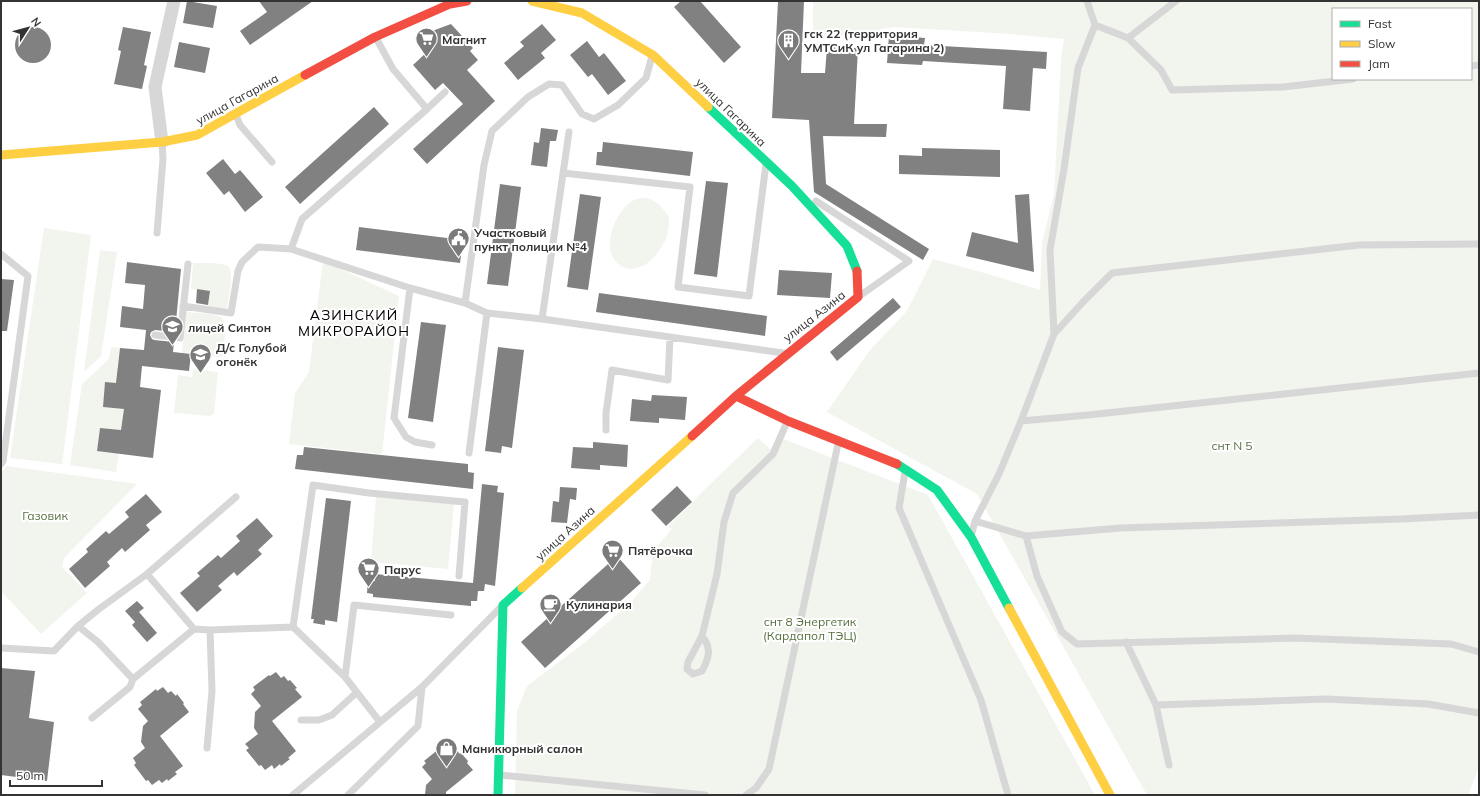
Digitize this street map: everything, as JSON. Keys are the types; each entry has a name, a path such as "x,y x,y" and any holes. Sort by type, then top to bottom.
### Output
{"street":[{"path":"162,142 155,87 174,1"},
{"name":"улица Гагарина","path":"1,155 162,142 197,135 375,37 450,4 467,1"},
{"name":"улица Гагарина","path":"532,1 582,13 653,54 792,186 847,246 858,273 858,297"},
{"name":"улица Азина","path":"503,605 736,396 858,297"},
{"path":"736,396 788,421 838,442 893,462 937,490 971,537 1110,795"},
{"path":"498,795 500,775 503,605"}],"lane":[{"path":"1054,334 1050,250 1064,169 1078,68 1095,25 1087,1"},
{"path":"1128,38 1176,1"},
{"path":"1095,25 1128,38 1161,70 1172,90 1283,87 1344,80"},
{"path":"375,37 393,69 427,109"},
{"path":"465,303 484,165 492,131 528,97 549,84 562,85 582,114 594,119 618,105 646,78 650,58 653,54"},
{"path":"291,249 302,219 445,92"},
{"path":"236,113 240,125 272,162"},
{"path":"542,319 569,132"},
{"path":"157,232 163,159 162,142"},
{"path":"563,173 690,188 678,287 749,296 766,162"},
{"path":"792,186 909,261 858,297"},
{"path":"971,537 975,521 999,474 1021,421 1054,334 1082,302 1112,273 1359,245 1479,244"},
{"name":"улица Азина","path":"183,306 231,313 238,271 242,262 258,247 291,249 410,288 465,303 487,313 542,319 786,354"},
{"path":"1,254 28,276 3,462 1,464"},
{"path":"155,335 180,338 188,264"},
{"path":"410,288 394,418 406,437 415,442 432,444"},
{"path":"469,453 487,313"},
{"path":"606,430 606,413 612,370 668,380 670,338"},
{"path":"1021,421 1479,373"},
{"path":"702,636 706,642 709,656 702,671 693,674 687,669 688,662 702,636 716,574 724,522 733,493 773,454 788,421"},
{"path":"746,795 756,788 769,769 838,442"},
{"path":"905,470 900,508 981,700 1008,795"},
{"path":"294,627 313,485 369,493 465,502 459,576"},
{"path":"1,648 54,651 78,626 147,574 236,497"},
{"path":"975,521 1026,536 1120,528 1401,520 1479,515"},
{"path":"1026,536 1037,576 1062,632 1077,644 1296,638 1451,644 1479,652"},
{"path":"147,574 194,628 210,630 294,627 345,677 380,722"},
{"path":"345,677 354,605 451,615"},
{"path":"293,795 422,687 503,605"},
{"path":"78,626 98,642 133,679"},
{"path":"92,718 130,687 133,679 194,628"},
{"path":"207,748 212,691 210,630"},
{"path":"1126,642 1156,705 1169,765"},
{"path":"348,795 418,726 422,687"},
{"path":"301,720 319,720 332,715 356,692"},
{"path":"1156,705 1326,699 1428,704 1479,714"},
{"path":"500,775 705,795"}],"green space":[{"name":"снт N 5","path":"813,1 1479,1 1479,767 1468,795 1147,795 977,494 827,412 870,350 907,311 933,259 1040,290 1042,243 1054,194 1061,61 1064,39 1011,34 894,27 813,40"},
{"path":"645,198 653,200 659,204 669,217 666,238 662,247 651,261 633,269 621,266 614,259 611,251 610,241 612,231 616,220 628,204 636,199"},
{"path":"44,228 91,235 62,464 10,458"},
{"path":"100,250 117,252 101,356 84,372"},
{"path":"323,261 399,296 382,454 289,444 295,393 309,372"},
{"path":"193,263 216,263 228,266 230,269 231,279 227,309 208,306 210,291 191,289"},
{"path":"186,312 204,313 221,317 225,324 222,357 182,353"},
{"path":"111,347 120,348 117,368 134,370 129,385 105,382 103,407 124,409 121,430 100,428 97,450 119,453 116,472 70,465 82,384 109,359"},
{"path":"193,369 218,372 214,414 210,416 174,413 178,375 192,377"},
{"name":"снт 8 Энергетик (Кардапол ТЭЦ)","path":"778,437 928,495 1095,795 515,795 517,711 527,686 583,644 632,601 650,580 653,551 672,529 668,527 699,495 758,438 771,450"},
{"name":"Газовик","path":"7,466 137,484 64,558 62,567 87,593 41,634 1,591 1,472"},
{"path":"376,497 454,504 448,569 371,562"}],"building":[{"path":"187,1 217,6 213,28 183,23"},
{"path":"259,1 313,1 250,45 240,31 267,12"},
{"path":"681,1 700,1 741,47 724,63 674,7"},
{"path":"778,1 804,1 801,73 825,73 827,47 858,48 854,124 887,124 886,137 823,136 826,184 929,249 923,260 814,192 809,120 772,118"},
{"path":"451,24 473,48 470,51 478,60 467,70 495,101 427,164 413,149 463,104 443,83 435,90 413,65 428,51 416,37"},
{"path":"542,24 556,40 541,53 545,58 518,80 504,63 524,46 520,42"},
{"path":"37,27 46,32 50,38 50,52 46,58 37,63 29,63 20,58 16,52 15,41 20,32 26,28"},
{"path":"123,27 151,32 144,65 147,66 142,89 114,84 121,51 118,50"},
{"path":"889,35 925,38 924,45 1047,52 1046,69 1033,68 1030,111 1003,109 1006,66 923,61 922,65 887,63"},
{"path":"587,41 599,57 604,53 626,81 608,95 592,74 588,77 570,55"},
{"path":"179,42 210,48 205,73 174,67"},
{"path":"374,107 389,124 300,204 285,187"},
{"path":"541,128 558,130 556,141 550,141 547,167 531,165 534,142 539,143"},
{"path":"603,142 693,152 690,176 596,165 597,152 602,152"},
{"path":"922,148 1000,150 1000,177 899,174 899,155 922,156"},
{"path":"223,159 235,174 240,170 263,197 245,212 229,191 224,195 206,173"},
{"path":"706,181 728,183 717,277 694,274"},
{"path":"500,184 521,187 508,286 487,284"},
{"path":"580,194 601,197 588,290 567,287"},
{"path":"1029,194 1034,272 966,256 972,232 1018,243 1015,195"},
{"path":"359,227 463,240 460,263 356,250"},
{"path":"127,262 181,269 175,332 155,330 151,332 150,335 154,340 174,342 173,352 191,354 189,371 142,366 140,387 161,390 153,458 97,451 100,428 121,430 124,409 103,407 105,382 116,383 120,348 144,350 146,330 120,327 122,306 143,309 145,285 125,283"},
{"path":"779,270 832,273 830,298 777,295"},
{"path":"1,279 14,280 7,331 1,331"},
{"path":"197,289 210,291 208,305 196,303"},
{"path":"599,293 767,316 765,336 596,312"},
{"path":"893,298 901,307 837,361 830,352"},
{"path":"421,322 446,325 433,422 408,418"},
{"path":"498,347 524,350 512,448 502,446 501,453 485,451"},
{"path":"652,395 687,397 685,420 659,418 659,423 630,421 632,399 651,401"},
{"path":"593,442 628,445 627,467 600,465 600,470 571,468 573,447 593,448"},
{"path":"304,447 468,464 468,472 474,473 473,489 295,469 297,455 303,455"},
{"path":"482,484 498,486 497,492 504,493 495,586 485,584 484,591 478,591 477,601 471,601 471,606 373,597 373,594 367,593 368,580 375,581 375,574 473,583"},
{"path":"677,486 692,502 666,526 651,510"},
{"path":"560,487 577,488 576,500 570,499 567,523 551,522 553,501 559,502"},
{"path":"146,494 162,512 146,525 150,530 125,552 122,548 107,562 110,566 85,588 69,569 88,552 86,549 106,531 109,534 129,517 125,512"},
{"path":"326,498 351,501 337,622 325,620 325,625 313,623 314,619 311,619"},
{"path":"257,518 273,536 258,550 262,554 237,576 234,572 218,586 222,590 197,612 180,593 200,576 197,573 218,555 221,558 240,541 236,536"},
{"path":"617,556 641,583 545,668 521,642"},
{"path":"137,601 144,608 139,612 157,633 147,642 132,625 135,622 125,611"},
{"path":"1,668 35,671 29,718 54,722 47,781 1,775"},
{"path":"276,672 281,678 284,676 288,681 290,680 302,697 272,721 296,751 288,758 290,759 281,766 280,764 274,769 272,765 265,770 261,765 259,766 246,750 249,748 245,744 258,734 254,728 255,712 261,706 251,694 255,690 253,687 269,675 270,676"},
{"path":"163,687 168,693 171,691 176,696 177,694 189,712 160,736 183,766 175,772 177,774 168,781 167,779 162,783 159,780 152,785 148,780 146,781 134,765 136,763 133,758 145,748 141,742 143,726 148,721 138,709 142,705 140,702 156,689 157,691"},
{"path":"447,745 452,752 455,749 460,754 461,753 473,770 446,792 446,795 425,795 426,785 432,779 422,767 426,763 424,761 440,748 441,750"}],"traffic: fast":[{"path":"708,107 792,186 847,246 857,271"},
{"path":"897,464 937,490 971,537 1009,608"},
{"path":"498,795 503,605 522,588"}],"traffic: slow":[{"path":"532,1 582,13 653,55 708,107"},
{"path":"1,155 162,142 197,135 305,75"},
{"path":"522,588 692,436"},
{"path":"1009,608 1110,795"}],"traffic: jam":[{"path":"305,75 375,37 450,4 467,1"},
{"path":"692,436 736,396 858,297 857,271"},
{"path":"736,396 788,421 897,464"}],"place":[{"name":"Магнит","path":"426,58"},
{"name":"гск 22 (территория УМТСиК ул Гагарина 2)","path":"788,60"},
{"name":"Участковый пункт полиции №4","path":"458,258"},
{"name":"лицей Синтон","path":"173,346"},
{"name":"Д/с Голубой огонёк","path":"200,374"},
{"name":"Пятёрочка","path":"612,570"},
{"name":"Парус","path":"369,588"},
{"name":"Кулинария","path":"550,624"},
{"name":"Маникюрный салон","path":"446,768"}],"district":[{"name":"АЗИНСКИЙ МИКРОРАЙОН","path":"354,324"}]}
